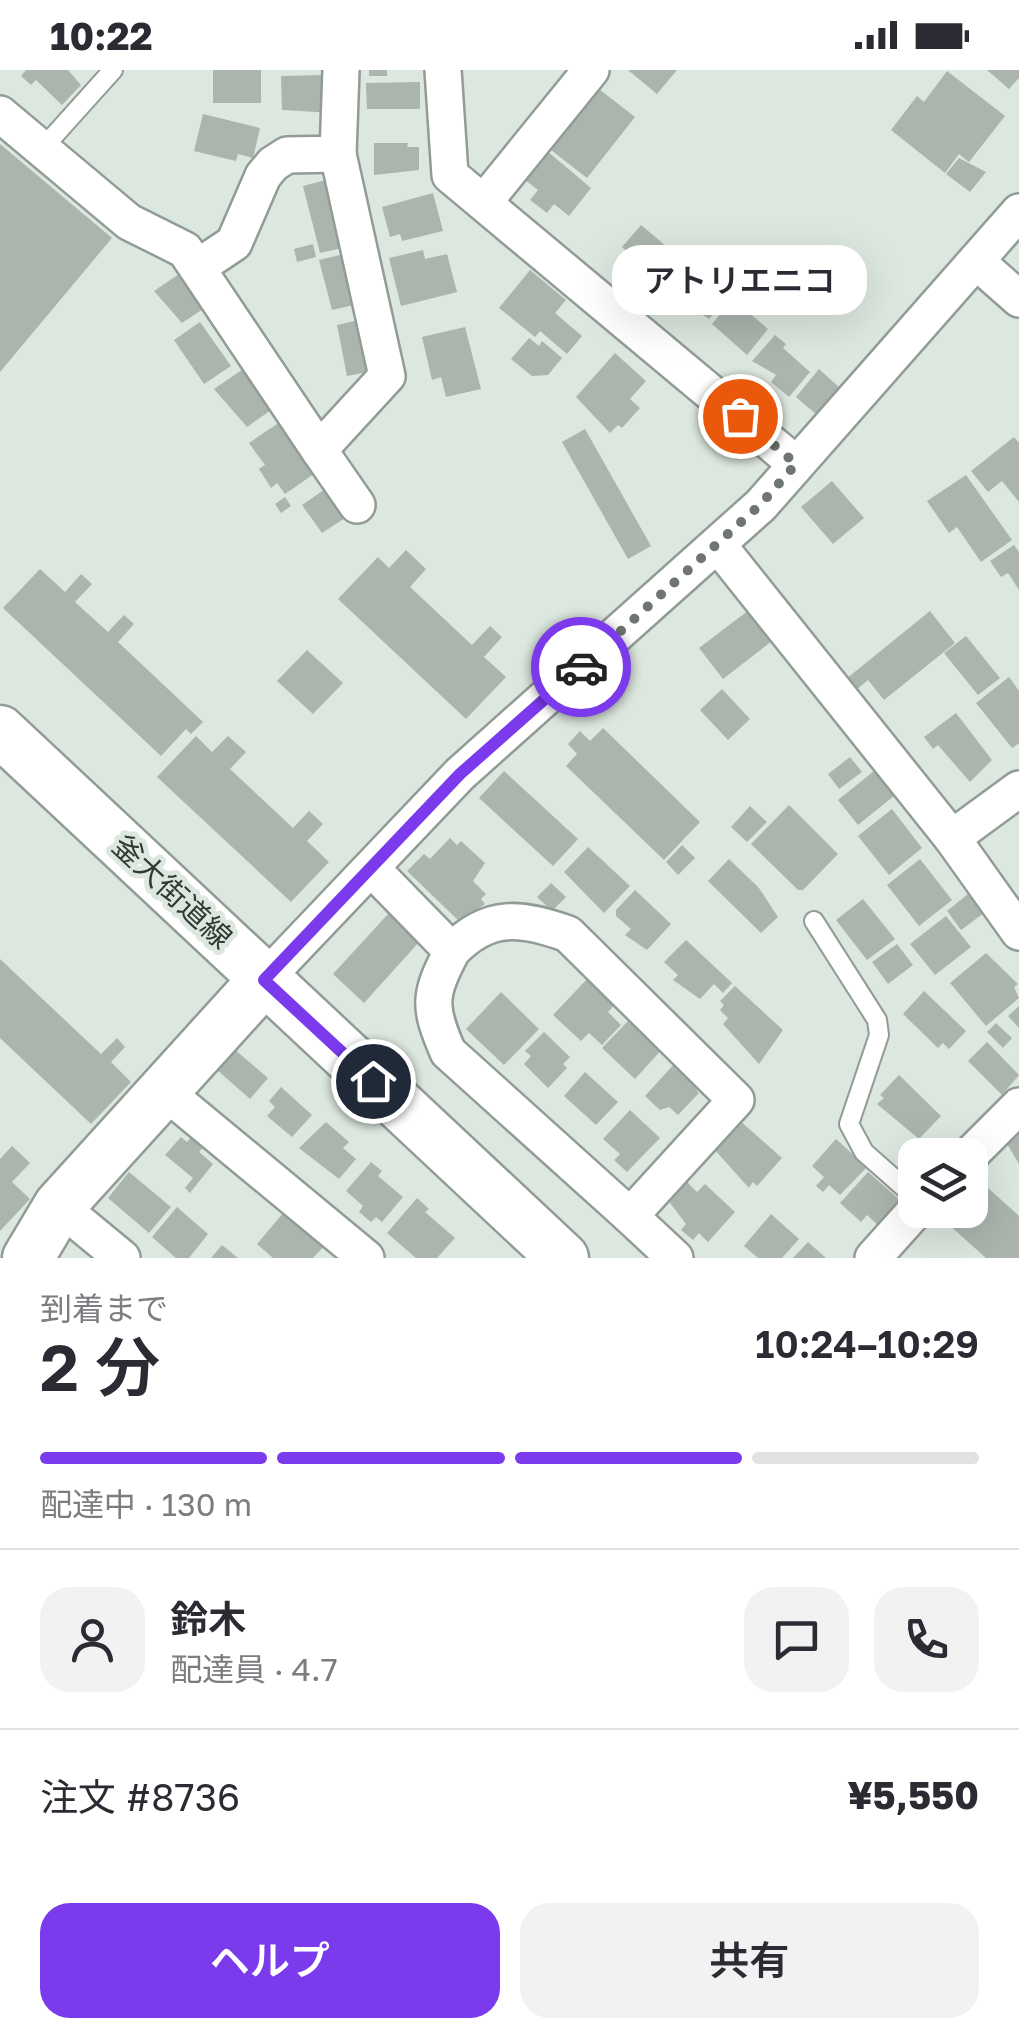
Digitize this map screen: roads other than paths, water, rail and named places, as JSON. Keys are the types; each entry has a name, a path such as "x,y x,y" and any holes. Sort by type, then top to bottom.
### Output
{"street":[{"path":"319,450 388,376 338,154 341,70"},
{"path":"444,70 450,176 796,464"},
{"path":"484,202 591,70"},
{"path":"0,114 129,222 184,250 357,504"},
{"path":"198,267 234,243 272,164 287,155 338,154"},
{"path":"28,1258 59,1206 264,980 460,774 718,545 796,464 1019,212"},
{"path":"976,262 1019,299"},
{"path":"718,545 952,838 1019,932"},
{"name":"釜大街道線","path":"0,730 563,1258"},
{"path":"952,838 1019,789"},
{"path":"372,869 452,951"},
{"path":"630,1216 736,1100 568,934 534,922 506,921 472,930 452,951 432,988 434,1019 448,1052 675,1258"},
{"path":"163,1090 366,1258"},
{"path":"987,1138 1019,1106"},
{"path":"59,1206 122,1258"},
{"path":"873,1258 900,1228"}],"lane":[{"path":"42,149 113,70"},
{"path":"814,921 877,1020 880,1034 849,1124 854,1138 898,1181"}],"place":[{"name":"アトリエニコ","path":"740,416"}]}
